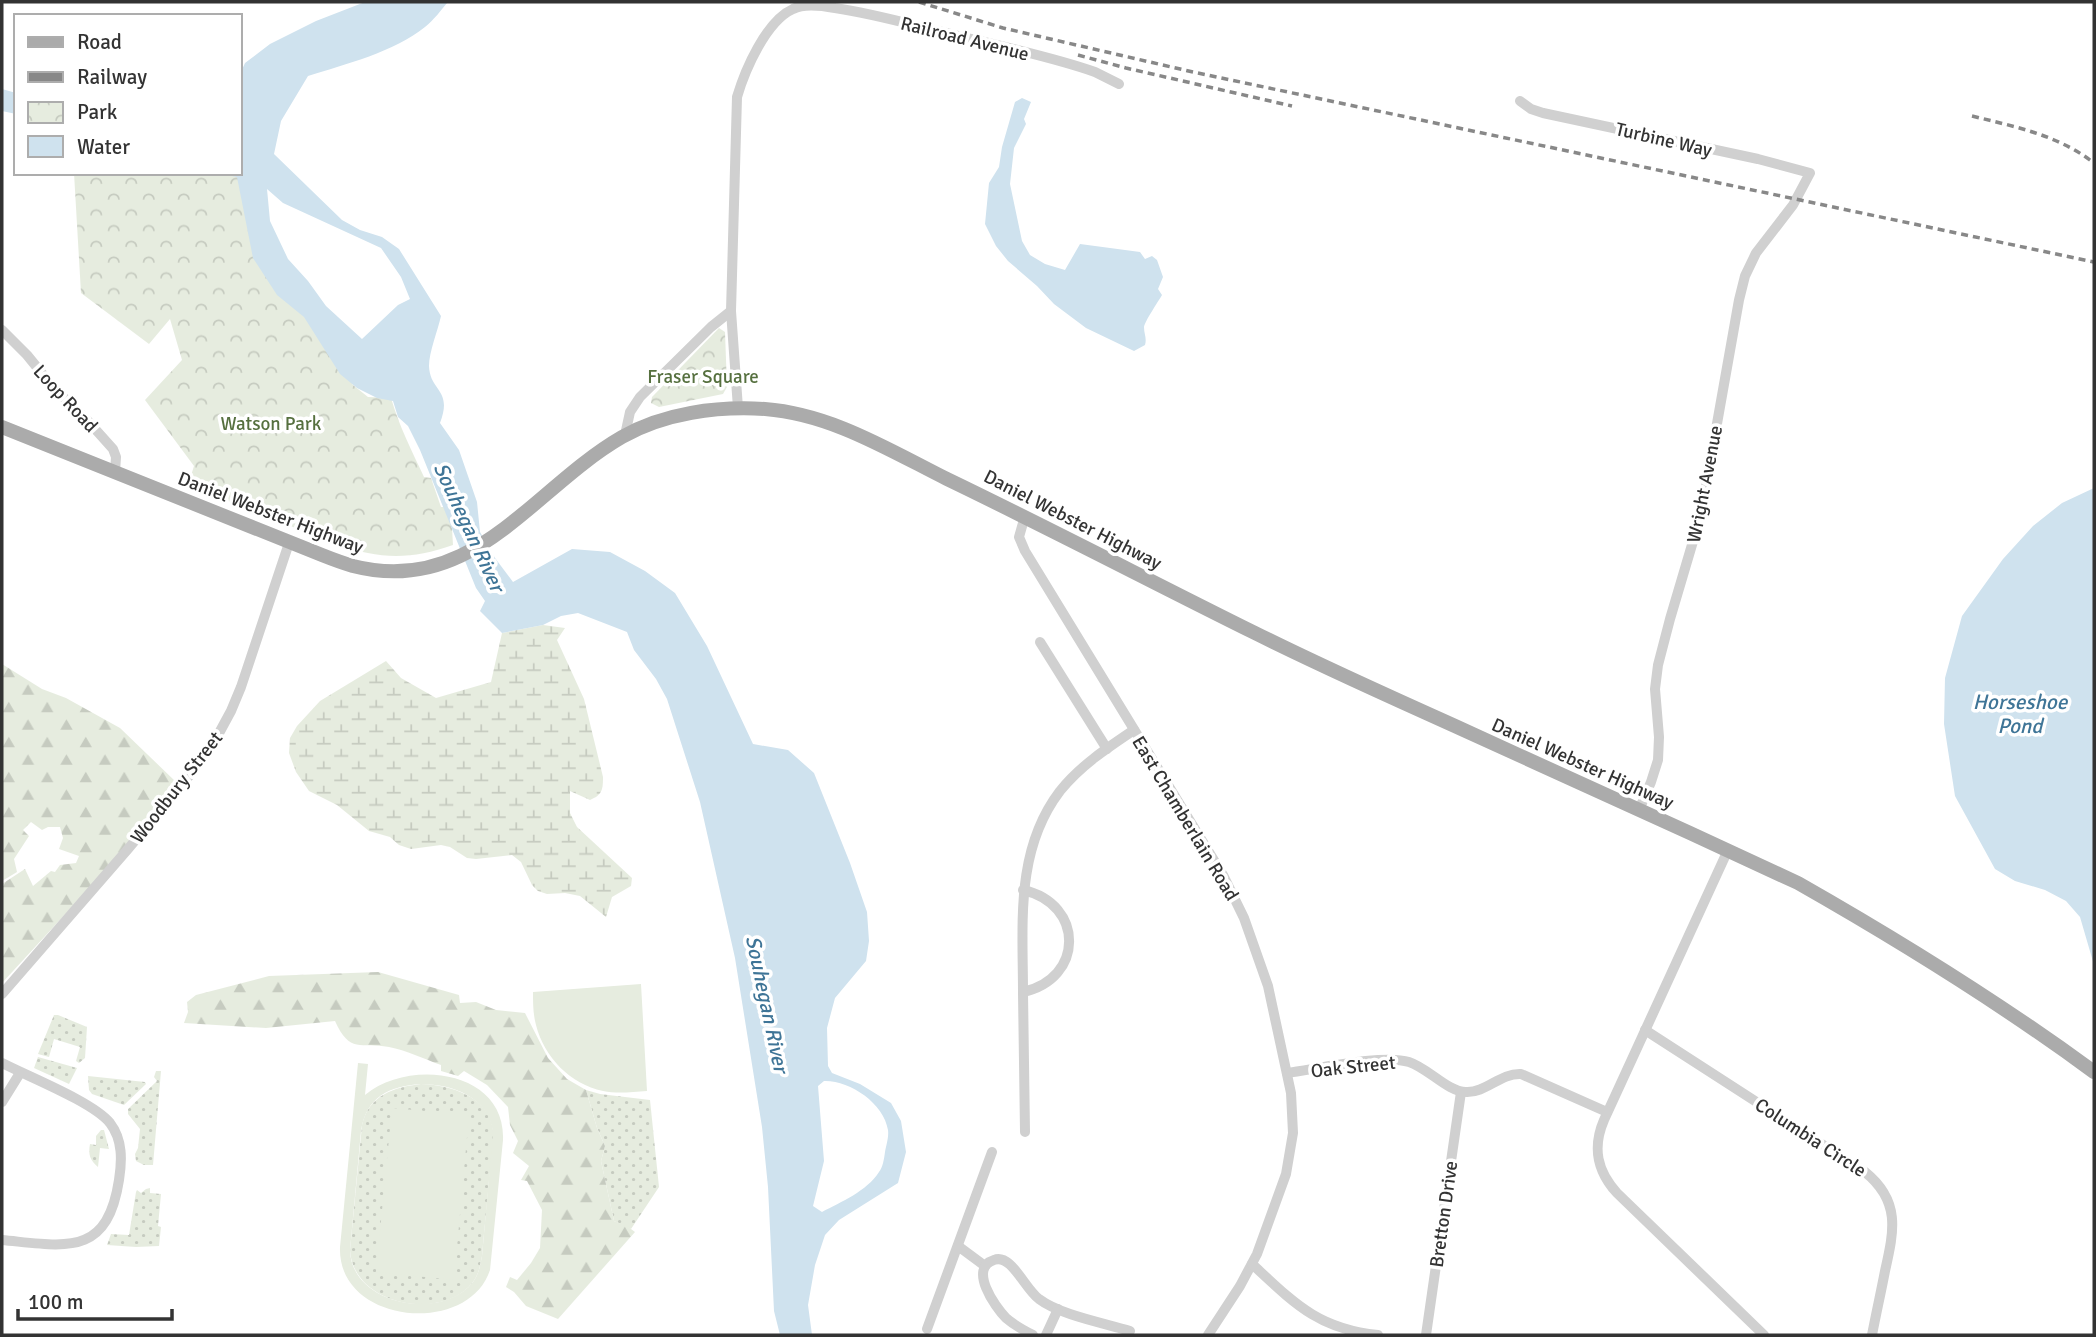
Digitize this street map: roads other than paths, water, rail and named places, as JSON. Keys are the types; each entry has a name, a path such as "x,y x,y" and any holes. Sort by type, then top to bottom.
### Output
{"main road":[{"name":"Daniel Webster Highway","path":"2,427 289,543 354,566 406,570 441,564 484,545 587,460 625,435 656,423 691,413 738,408 790,412 814,418 1025,516 1285,648 1798,883 2012,1014 2094,1072"}],"street":[{"name":"Railroad Avenue","path":"738,408 731,311 737,97 765,37 773,25 791,9 824,7 886,19 1095,72 1119,84"},
{"name":"Turbine Way","path":"1520,101 1543,113 1758,159 1810,173"},
{"name":"Wright Avenue","path":"1639,810 1658,760 1655,688 1658,665 1695,538 1745,276 1756,253 1793,205 1810,173"},
{"path":"625,435 630,412 640,397 711,327 731,311"},
{"name":"Loop Road","path":"2,330 113,449 116,457 115,472"},
{"name":"East Chamberlain Road","path":"1025,516 1020,543 1234,896 1268,986 1293,1109 1289,1161 1282,1187 1252,1265 1208,1335"},
{"name":"Woodbury Street","path":"2,994 146,828 189,776 218,735 241,687 289,543"},
{"path":"1040,642 1107,748"},
{"path":"1025,1132 1023,890 1027,863 1046,812 1059,792 1076,773 1134,730"},
{"path":"1728,850 1607,1112 1600,1129 1596,1152 1608,1183 1764,1335"},
{"path":"1023,890 1040,895 1058,908 1068,928 1069,940 1068,951 1058,973 1040,987 1023,992"},
{"name":"Columbia Circle","path":"1645,1030 1865,1172 1881,1189 1891,1209 1893,1229 1872,1335"},
{"name":"Oak Street","path":"1287,1073 1394,1059 1414,1064 1461,1092"},
{"path":"2,1063 98,1112 109,1122 120,1148 120,1173 112,1212 92,1238 83,1242 54,1245 2,1240"},
{"path":"2,1102 20,1073"},
{"path":"1461,1092 1479,1090 1503,1077 1521,1074 1607,1112"},
{"name":"Bretton Drive","path":"1426,1335 1461,1092"},
{"path":"927,1329 992,1152"},
{"path":"958,1245 985,1266"},
{"path":"1033,1335 1010,1321 994,1303 983,1278 985,1266 994,1259 1007,1261 1031,1293 1046,1304 1130,1331"},
{"path":"1252,1265 1313,1316 1345,1330 1378,1335"},
{"path":"1046,1335 1058,1309"}],"water":[{"name":"Souhegan River","path":"365,2 448,2 428,24 399,44 308,76 281,121 274,154 342,220 360,230 382,237 399,249 441,316 429,366 430,375 444,403 440,423 459,450 477,502 480,532 513,582 572,549 610,552 645,571 675,593 707,646 753,744 788,750 814,773 867,912 869,941 866,961 835,998 827,1028 828,1066 832,1073 860,1084 891,1103 901,1121 906,1152 898,1183 839,1220 825,1235 815,1265 808,1305 812,1335 780,1335 774,1311 762,1127 735,958 700,802 667,699 634,650 627,632 578,613 561,616 543,625 502,633 480,611 485,601 476,588 420,450 408,426 398,417 393,401 377,398 357,388 340,374 304,317 277,295 253,258 237,177 227,175 242,175 242,70 245,63 270,44 316,21","holes":["267,189 283,203 381,248 401,277 410,299 398,305 362,339 326,306 288,259 270,221","824,1081 854,1089 873,1102 885,1120 888,1133 882,1165 874,1179 853,1195 822,1212 813,1206 824,1161 818,1086"]},
{"path":"2,89 14,92 14,114 2,111"},
{"path":"1022,98 1031,102 1024,119 1026,124 1014,148 1010,184 1022,241 1030,255 1045,264 1065,270 1080,244 1140,252 1145,259 1152,256 1157,260 1163,277 1158,289 1162,295 1145,324 1145,345 1134,351 1086,328 1054,304 1008,261 996,246 985,224 989,183 999,167 1015,102"},
{"name":"Horseshoe Pond","path":"2094,488 2094,965 2080,917 2066,901 2045,890 2015,881 1995,869 1955,796 1944,724 1945,678 1962,616 2003,559 2033,526 2062,503"}],"railway":[{"path":"919,2 1003,28 1193,72 2094,262"},
{"path":"1078,55 1292,106"},
{"path":"1972,116 2051,139 2094,163"}],"park label":[{"name":"Fraser Square","path":"703,376"},
{"name":"Watson Park","path":"271,423"}]}
